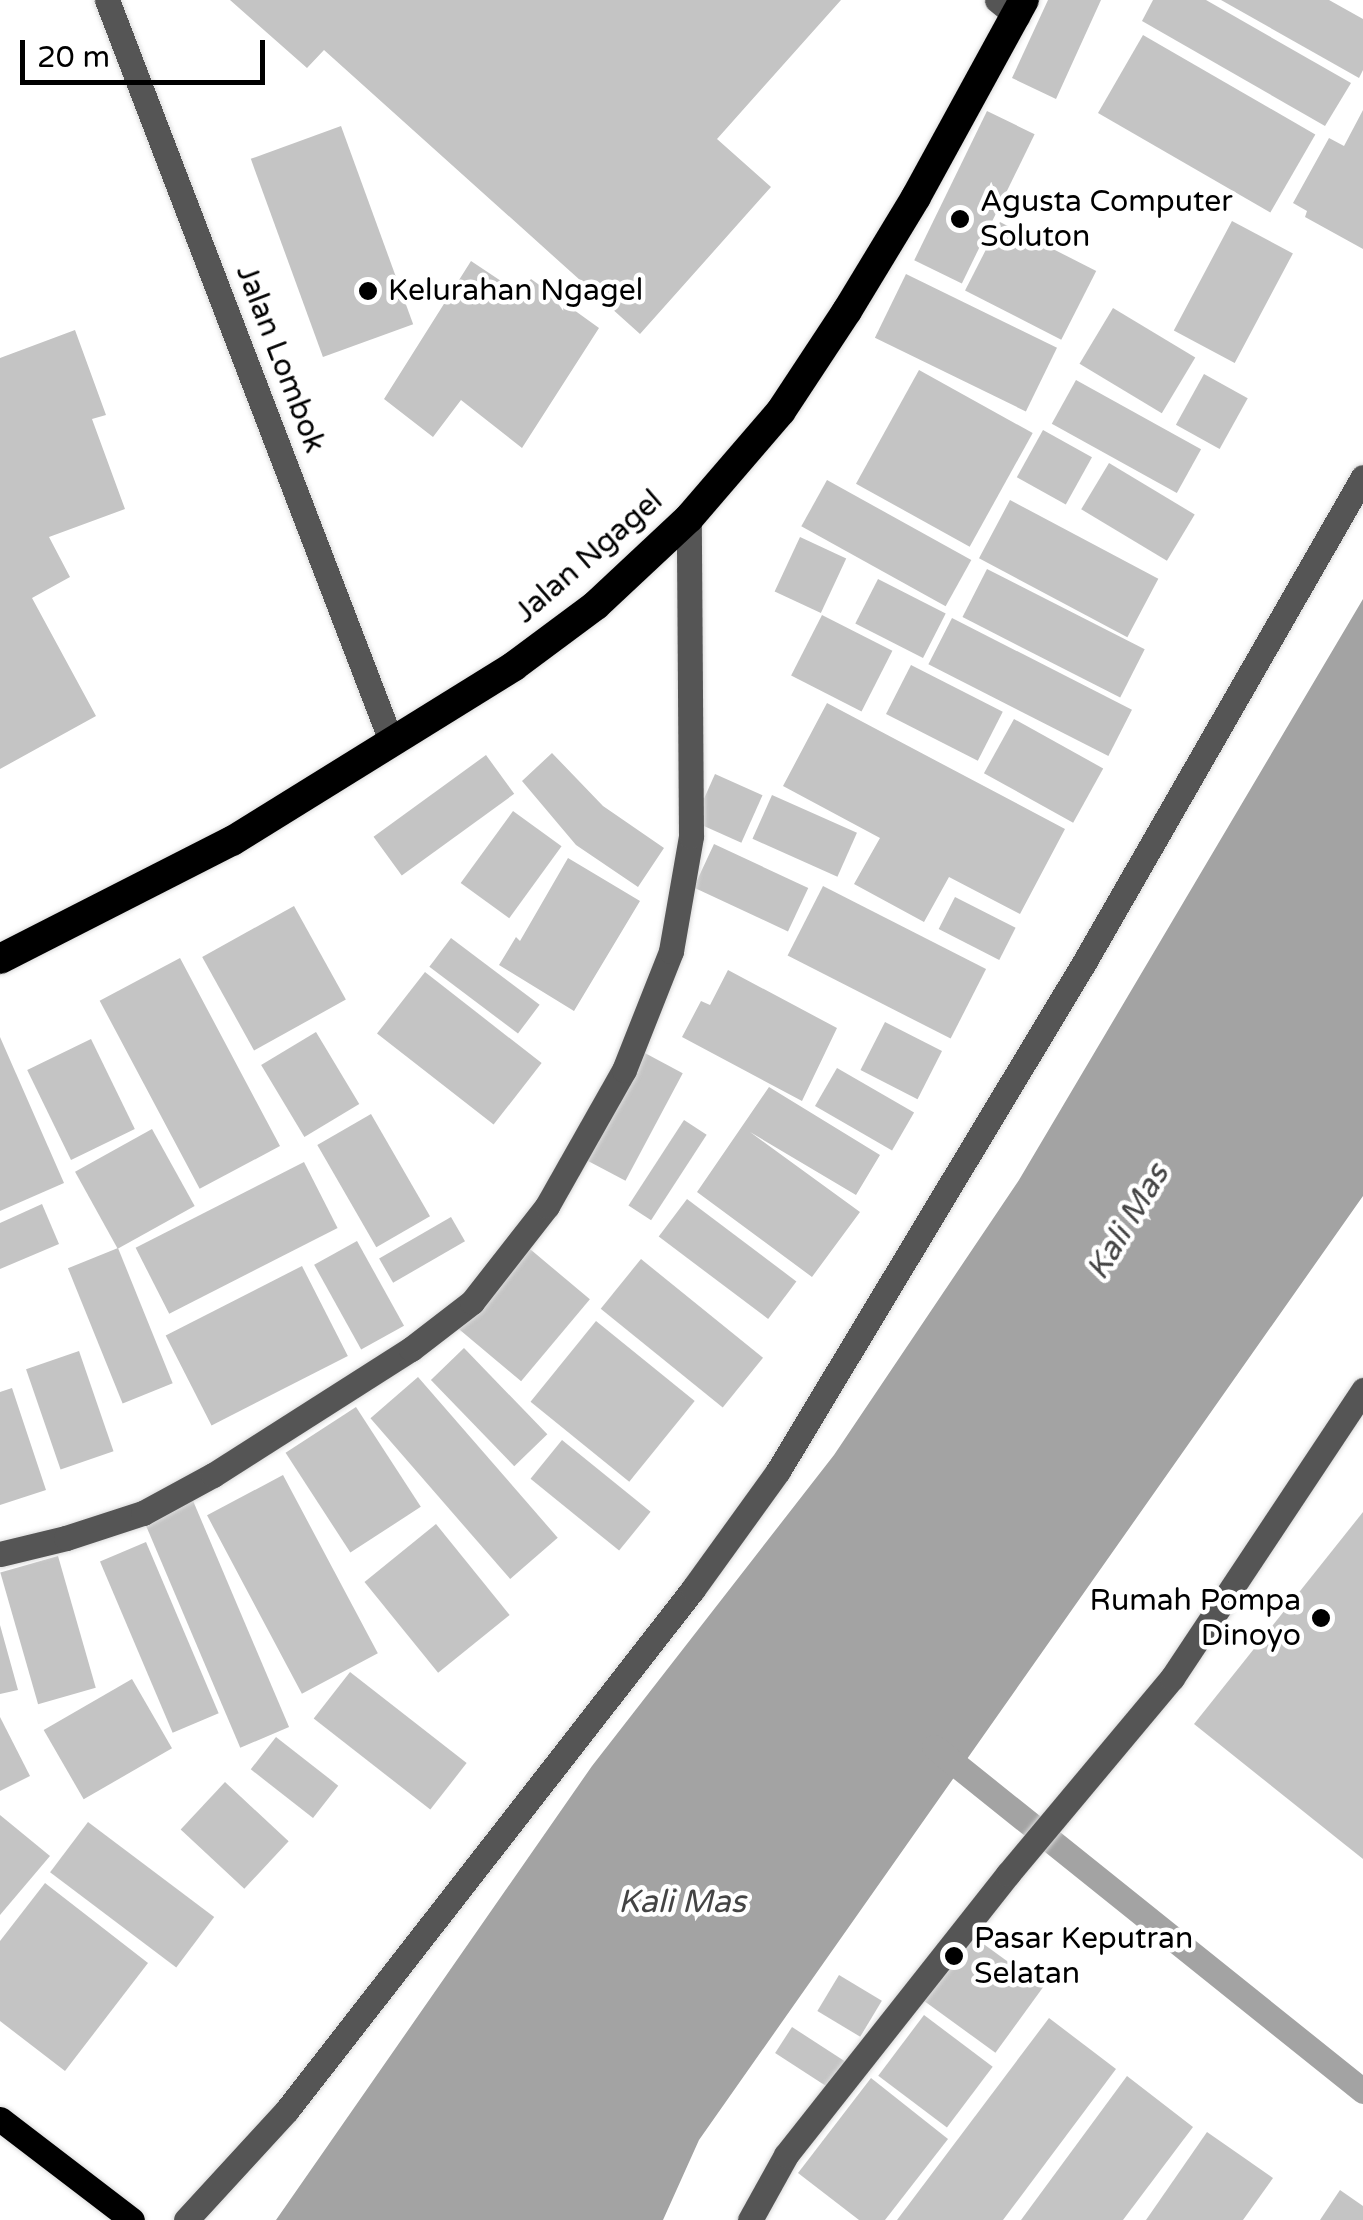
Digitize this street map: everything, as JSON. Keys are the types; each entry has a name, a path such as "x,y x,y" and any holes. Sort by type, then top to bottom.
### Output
{"highway":[{"name":"Jalan Ngagel","path":"0,959 232,841 514,666 596,605 690,518 781,411 847,311 1013,5"}],"main road":[{"path":"0,2120 132,2220"}],"street":[{"name":"Jalan Lombok","path":"108,0 391,742"},
{"path":"186,2220 287,2110 693,1589 778,1472 1085,961 1363,476"},
{"path":"0,1554 144,1513 213,1476 411,1348 472,1302 547,1206 624,1070 671,951 691,836 690,518"},
{"path":"750,2220 786,2156 1008,1874 1172,1678 1363,1390"}],"water":[{"name":"Kali Mas","path":"1363,599 1363,1196 699,2140 663,2220 276,2220 592,1766 834,1455 1019,1180"}],"building":[{"path":"230,0 841,0 717,139 771,187 640,334 324,50 307,68"},
{"path":"1048,0 1101,0 1056,99 1012,78"},
{"path":"1153,0 1206,0 1351,83 1325,126 1142,21"},
{"path":"1221,0 1329,0 1363,19 1363,70 1359,78"},
{"path":"1143,35 1315,134 1270,212 1098,113"},
{"path":"1363,110 1363,249 1305,217 1307,211 1293,203 1329,138 1344,146"},
{"path":"987,111 1035,134 962,283 914,260"},
{"path":"341,126 413,324 323,357 251,159"},
{"path":"1232,221 1293,253 1235,363 1174,330"},
{"path":"1000,222 1096,271 1061,340 965,291"},
{"path":"471,261 519,293 531,279 599,328 522,448 461,400 433,437 384,399"},
{"path":"906,274 1057,348 1026,411 875,338"},
{"path":"1113,308 1195,357 1162,413 1080,364"},
{"path":"75,330 106,415 92,419 125,509 49,537 70,577 32,598 96,716 0,769 0,358"},
{"path":"919,370 1033,433 970,547 856,484"},
{"path":"1204,374 1248,398 1220,449 1176,425"},
{"path":"1076,380 1201,449 1177,493 1052,424"},
{"path":"1043,430 1092,457 1066,504 1017,477"},
{"path":"1109,463 1195,515 1167,561 1081,509"},
{"path":"827,480 971,560 946,606 801,526"},
{"path":"1010,500 1158,579 1127,637 979,558"},
{"path":"800,537 846,559 821,613 775,591"},
{"path":"987,569 1145,649 1120,697 962,617"},
{"path":"878,579 946,614 923,658 855,624"},
{"path":"822,615 892,651 862,711 791,676"},
{"path":"952,618 1132,710 1108,756 928,664"},
{"path":"911,665 1003,712 978,761 886,714"},
{"path":"827,703 1065,829 1020,914 949,877 924,922 854,884 880,838 783,786"},
{"path":"1014,719 1103,768 1073,823 984,773"},
{"path":"552,753 603,806 664,848 638,887 576,845 522,781"},
{"path":"486,755 514,794 402,876 374,837"},
{"path":"715,774 763,795 741,843 694,822"},
{"path":"772,795 857,833 837,877 752,839"},
{"path":"513,811 562,846 509,918 461,883"},
{"path":"714,844 808,888 788,931 694,888"},
{"path":"568,858 640,901 574,1011 499,965 516,937 520,941"},
{"path":"823,886 986,969 951,1039 788,955"},
{"path":"955,897 1016,928 999,960 939,929"},
{"path":"294,906 346,1000 254,1050 202,957"},
{"path":"451,938 540,1005 518,1034 429,967"},
{"path":"180,958 280,1146 200,1189 100,1001"},
{"path":"728,970 837,1028 802,1101 682,1037 701,1001 710,1005"},
{"path":"425,972 542,1063 494,1125 377,1033"},
{"path":"885,1022 942,1051 918,1099 860,1070"},
{"path":"316,1032 359,1104 304,1137 261,1065"},
{"path":"0,1037 64,1183 0,1211"},
{"path":"91,1039 135,1129 71,1160 27,1070"},
{"path":"643,1052 683,1073 625,1181 586,1160"},
{"path":"837,1068 914,1112 892,1151 815,1106"},
{"path":"769,1087 880,1155 856,1195 750,1132 860,1212 812,1277 697,1192"},
{"path":"371,1114 430,1216 376,1247 317,1145"},
{"path":"684,1120 707,1135 651,1220 628,1206"},
{"path":"152,1129 195,1206 118,1249 75,1172"},
{"path":"304,1162 338,1228 169,1314 136,1248"},
{"path":"687,1199 796,1281 768,1319 659,1237"},
{"path":"42,1204 59,1244 0,1269 0,1223"},
{"path":"451,1217 465,1241 393,1283 379,1258"},
{"path":"357,1241 404,1326 361,1350 314,1265"},
{"path":"524,1244 590,1299 521,1381 455,1326"},
{"path":"118,1248 173,1383 123,1404 68,1268"},
{"path":"641,1259 763,1358 723,1408 601,1309"},
{"path":"302,1266 348,1356 212,1425 166,1335"},
{"path":"596,1321 695,1401 629,1482 531,1402"},
{"path":"464,1348 547,1434 514,1466 431,1380"},
{"path":"79,1351 114,1451 61,1469 26,1369"},
{"path":"418,1377 558,1538 510,1579 370,1418"},
{"path":"12,1388 46,1490 0,1505 0,1392"},
{"path":"356,1407 421,1507 350,1553 286,1453"},
{"path":"562,1440 651,1512 619,1551 531,1479"},
{"path":"283,1475 378,1653 302,1694 207,1515"},
{"path":"191,1496 289,1727 240,1748 142,1517"},
{"name":"Rumah Pompa Dinoyo","path":"1363,1512 1363,1859 1194,1724"},
{"path":"436,1524 510,1615 438,1673 365,1582"},
{"path":"146,1542 219,1713 173,1733 100,1562"},
{"path":"58,1556 96,1688 38,1704 0,1573"},
{"path":"0,1625 18,1690 0,1694"},
{"path":"350,1672 467,1763 430,1810 314,1718"},
{"path":"132,1679 172,1748 84,1799 44,1730"},
{"path":"0,1717 30,1776 0,1791"},
{"path":"276,1737 338,1786 313,1818 251,1769"},
{"path":"225,1782 289,1841 244,1889 181,1830"},
{"path":"0,1815 50,1856 0,1915"},
{"path":"88,1822 214,1917 176,1967 50,1872"},
{"path":"45,1883 148,1963 65,2071 0,2021 0,1941"},
{"path":"967,1932 1043,1987 995,2053 919,1998"},
{"path":"839,1975 882,2001 860,2037 817,2011"},
{"path":"924,2015 993,2067 947,2127 878,2076"},
{"path":"1049,2018 1116,2069 1003,2220 897,2220"},
{"path":"792,2027 845,2061 828,2087 775,2053"},
{"path":"1127,2076 1193,2127 1123,2220 1021,2220"},
{"path":"871,2078 948,2139 885,2220 859,2220 798,2173"},
{"path":"1207,2132 1273,2178 1243,2220 1146,2220"},
{"path":"1340,2190 1363,2206 1363,2220 1320,2220"}],"waterway":[{"path":"934,1747 1363,2091"}],"place":[{"name":"Agusta Computer Soluton","path":"960,219"},
{"name":"Kelurahan Ngagel","path":"368,291"},
{"name":"Rumah Pompa Dinoyo","path":"1321,1618"},
{"name":"Pasar Keputran Selatan","path":"954,1956"}]}
